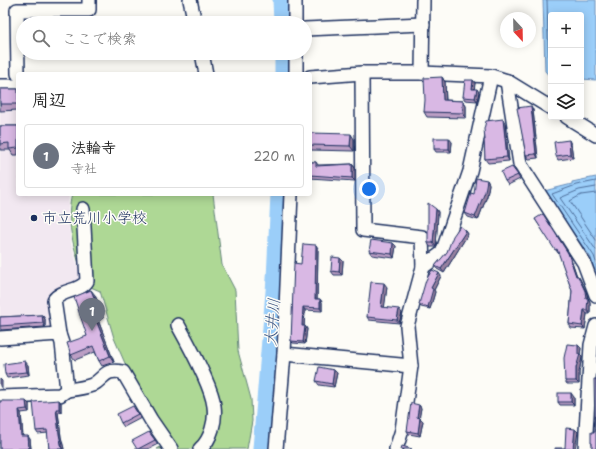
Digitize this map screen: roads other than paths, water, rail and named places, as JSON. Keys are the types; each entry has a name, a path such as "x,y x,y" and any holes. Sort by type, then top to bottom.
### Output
{"street":[{"path":"17,16 17,10 89,10 89,0"},
{"path":"190,0 193,16"},
{"path":"295,0 295,16"},
{"path":"422,72 423,0"},
{"path":"312,29 423,24"},
{"path":"18,60 18,72"},
{"path":"203,60 206,72"},
{"path":"296,60 296,72"},
{"path":"312,77 362,73 422,72 491,76 507,80 548,106"},
{"path":"362,73 363,230 422,237 423,267 407,326 411,366 402,430 396,449"},
{"path":"423,267 442,253 470,171 491,76"},
{"path":"507,80 520,164 584,263 596,295"},
{"path":"0,86 16,86"},
{"path":"572,120 596,135"},
{"path":"276,449 284,354 292,196"},
{"path":"67,390 62,342 59,334 54,300 62,294 84,286 87,281 83,209"},
{"path":"178,325 199,367 214,406 214,417 210,436 200,449"},
{"path":"585,449 591,345 596,326"},
{"path":"0,338 59,334"},
{"path":"284,354 411,366"},
{"path":"0,397 60,395 67,390 94,384 102,376 114,370 123,372 151,420 171,449"}],"water":[{"path":"543,0 596,0 596,80 584,79 584,12 548,12 548,74 545,71"},
{"path":"596,177 596,276 591,258 544,191 572,184 572,182"}],"waterway":[{"name":"大井川","path":"281,0 282,16"},
{"name":"大井川","path":"283,60 283,72"},
{"name":"大井川","path":"261,449 275,279 279,196"}],"place":[{"name":"市立荒川小学校","path":"34,218"},
{"name":"法輪寺","path":"92,331"}]}
